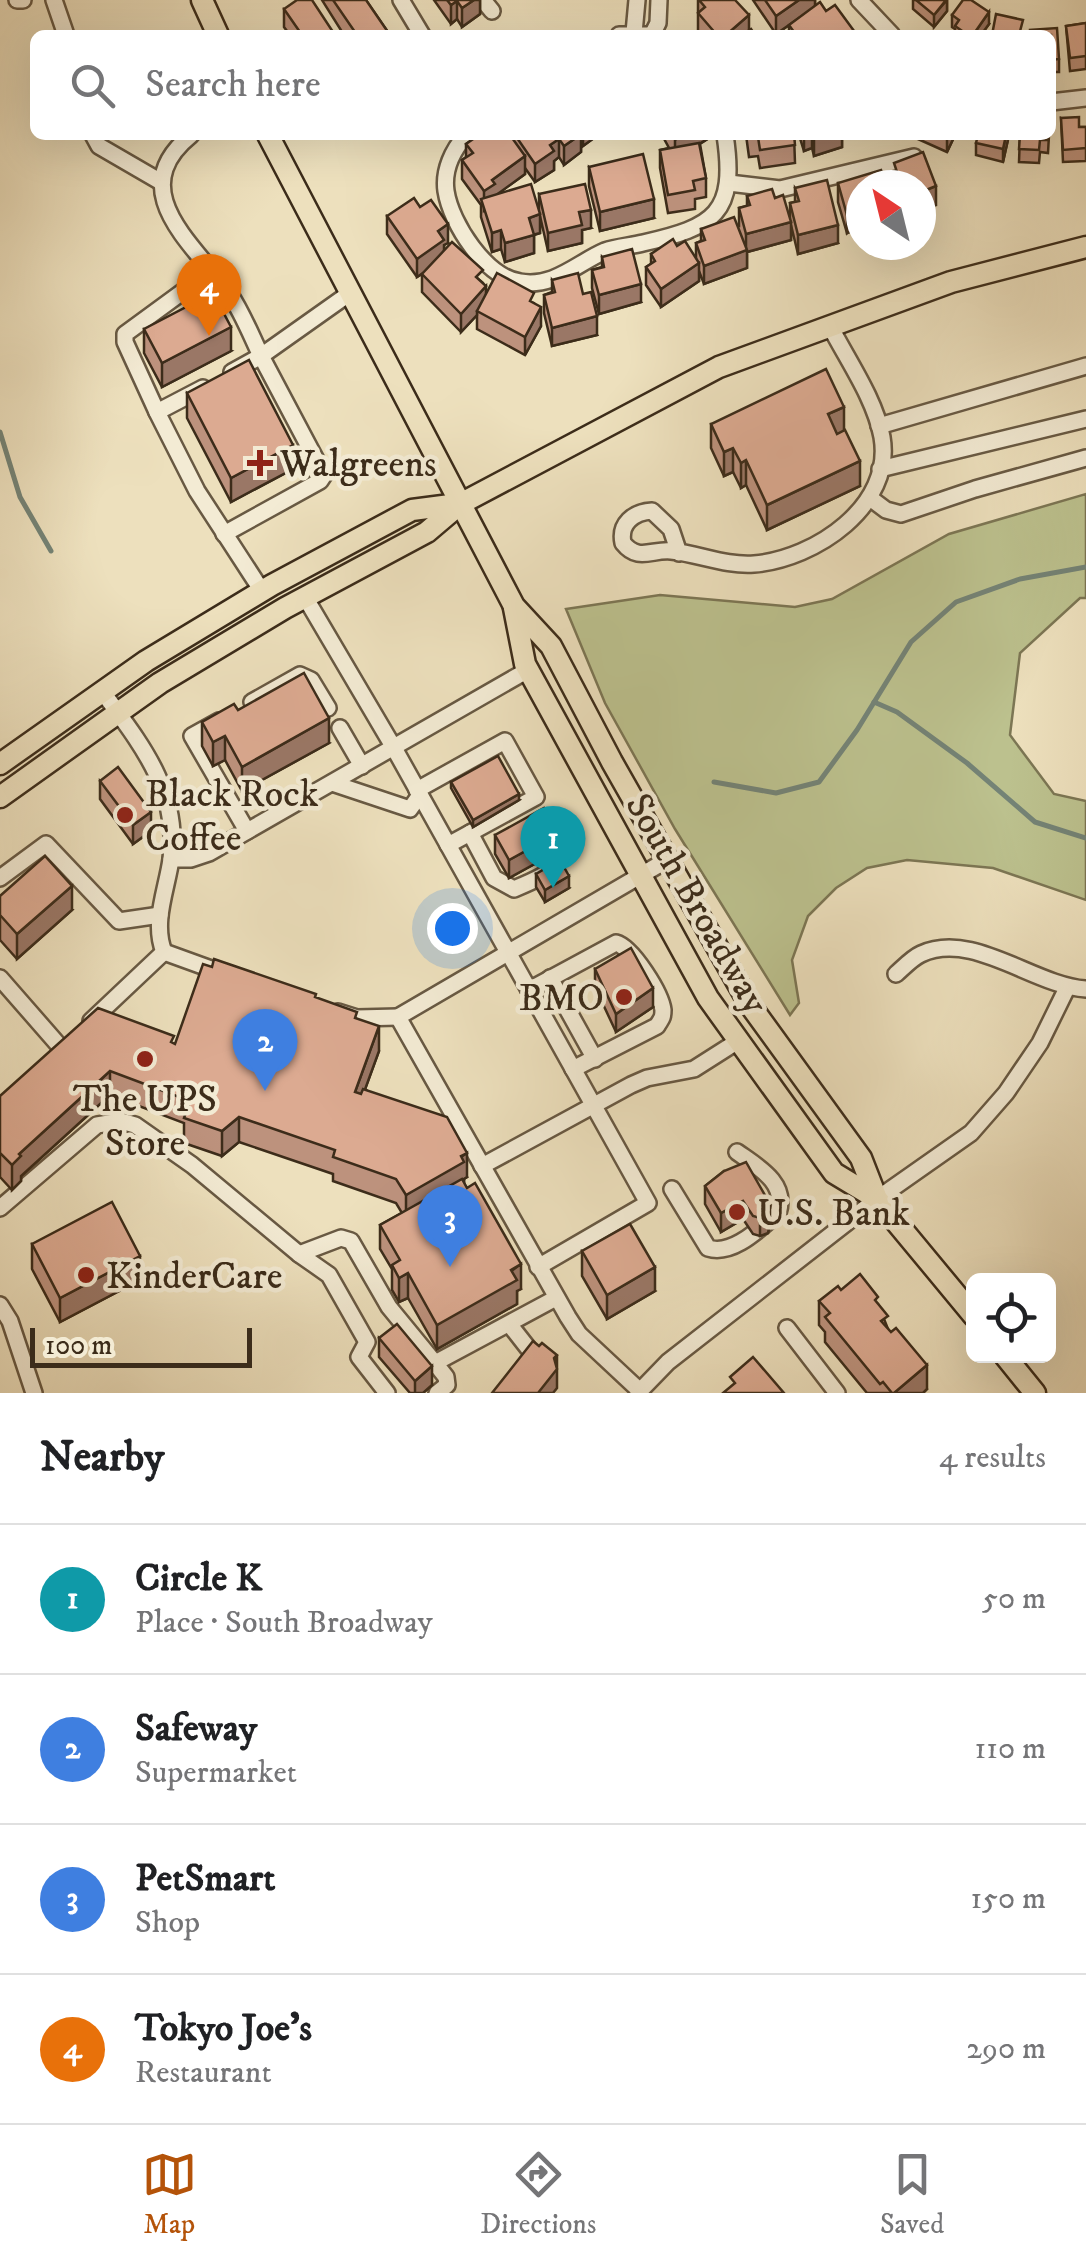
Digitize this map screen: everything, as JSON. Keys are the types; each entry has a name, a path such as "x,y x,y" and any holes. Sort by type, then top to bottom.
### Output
{"main road":[{"path":"202,0 216,30"},
{"name":"South Broadway","path":"271,140 514,606 551,646 666,860 750,1005 861,1158 877,1199 966,1306"},
{"path":"0,797 117,712 305,597 426,532 460,504 719,367 951,282 1086,247"},
{"path":"0,764 102,691 262,590 412,510 460,504"},
{"name":"South Broadway","path":"514,606 528,670 708,998 834,1173 877,1199"},
{"path":"1011,1363 1035,1393"}],"street":[{"path":"54,0 64,30"},
{"path":"401,0 419,30"},
{"path":"627,30 637,0"},
{"path":"654,30 659,0"},
{"path":"859,0 887,30"},
{"path":"1056,101 1086,98"},
{"path":"96,140 161,182"},
{"path":"184,140 176,147 161,182 168,211 179,234 231,296 324,468 320,481 224,534"},
{"path":"463,140 450,159 448,172 446,191 454,212 480,258 500,274 519,282 547,282 605,252 689,232 717,210 728,183 724,140"},
{"path":"728,183 780,189 914,156"},
{"path":"211,271 125,334 125,342 197,491 262,590"},
{"path":"157,412 261,356 350,293"},
{"path":"679,553 735,564 784,558 838,531 870,498 880,469 882,438 830,326"},
{"path":"878,426 1086,366"},
{"path":"880,469 1086,419"},
{"path":"870,498 886,510 901,514 1086,458"},
{"path":"305,597 394,748 648,1203 538,1268"},
{"path":"171,860 209,853 528,670"},
{"path":"243,707 300,676 311,680 328,708"},
{"path":"102,691 155,766 167,795 173,822 171,860 160,915 164,952"},
{"path":"226,717 192,736 246,832"},
{"path":"340,728 362,766"},
{"path":"332,783 410,809 418,792 505,741 560,838 561,858 556,866 518,888 508,888 494,878 470,833"},
{"path":"448,845 536,797"},
{"path":"0,878 46,844 119,921 160,915"},
{"path":"316,1005 356,1018 398,1017 666,860"},
{"path":"529,990 606,946 623,945 659,998 662,1018 646,1035 573,1070"},
{"path":"896,974 921,954 964,948 1067,988 1086,989"},
{"path":"164,952 238,978"},
{"path":"50,1060 164,952"},
{"path":"0,978 62,1048"},
{"path":"550,978 595,1059"},
{"path":"398,1017 556,1298 580,1334 639,1392 668,1362 877,1199 971,1133 1006,1093 1040,1043 1067,988"},
{"path":"482,1166 647,1078 694,1069 738,1041"},
{"path":"0,1208 97,1125 121,1121 150,1134 330,1275 367,1342"},
{"path":"672,1189 708,1248 724,1250 751,1236 778,1214 780,1195 769,1176 737,1152"},
{"path":"299,1254 340,1238 350,1241 403,1325 435,1363 447,1390"},
{"path":"435,1363 556,1298"},
{"path":"0,1305 10,1321 34,1393"},
{"path":"387,1393 359,1357 367,1342 403,1325"},
{"path":"510,1325 528,1348"},
{"path":"788,1328 837,1393"}],"green space":[{"path":"1086,494 1086,598 1080,598 1020,653 1010,735 1054,794 1086,801 1086,900 993,868 907,860 867,868 836,888 808,916 792,960 799,1003 790,1015 675,829 605,703 566,609 660,595 795,607 832,599 949,534"}],"building":[{"path":"297,0 312,0 332,30 299,30 284,9"},
{"path":"333,0 366,0 387,30 354,30"},
{"path":"447,0 474,0 462,8 457,1 451,5"},
{"path":"699,0 735,0 749,15 732,30 713,30 698,13 705,7"},
{"path":"765,0 799,0 776,16"},
{"path":"916,0 946,0 934,15"},
{"path":"963,0 971,0 989,12 976,30 961,30 955,26 959,20 952,15"},
{"path":"820,2 826,11 835,5 853,30 792,30 789,25"},
{"path":"996,14 1023,20 1020,30 993,30"},
{"path":"1086,23 1086,56 1070,58 1066,26"},
{"path":"1057,28 1059,59 1056,59 1056,30 1030,30"},
{"path":"1079,117 1079,127 1086,127 1086,148 1063,150 1061,118"},
{"path":"472,140 514,140 525,156 492,180 495,184 484,191 462,160 473,153 466,144"},
{"path":"518,140 558,140 550,145 554,151 535,164"},
{"path":"758,140 794,140 795,145 760,150"},
{"path":"977,140 1005,140 1003,149 976,143"},
{"path":"1020,140 1040,140 1039,150 1019,149"},
{"path":"699,143 706,178 693,181 695,190 668,195 660,150"},
{"path":"923,152 930,170 896,170 894,163"},
{"path":"643,154 654,199 600,212 589,167"},
{"path":"827,180 838,225 798,235 790,203 799,201 795,188"},
{"path":"846,181 846,211 838,183"},
{"path":"531,184 540,214 529,218 534,235 505,243 501,230 492,233 481,199"},
{"path":"585,184 591,210 579,212 582,225 548,233 539,194"},
{"path":"772,189 775,198 783,195 791,222 746,234 739,208 750,205 747,196"},
{"path":"414,198 420,207 431,200 448,224 438,231 444,240 417,259 387,216"},
{"path":"734,217 747,250 704,266 696,243 705,240 701,229"},
{"path":"673,239 677,246 685,241 699,263 661,289 646,267 655,261 651,254"},
{"path":"452,242 483,270 476,277 486,286 461,314 422,274"},
{"path":"632,249 641,284 599,295 592,270 604,267 602,257"},
{"path":"497,273 534,293 530,301 541,307 525,337 477,311"},
{"path":"578,273 583,294 591,292 597,316 552,328 544,295 555,292 552,280"},
{"path":"213,293 231,327 162,363 144,329"},
{"name":"Walgreens","path":"249,360 293,445 231,478 187,393"},
{"path":"826,369 844,407 828,414 837,434 845,430 860,461 767,505 746,460 741,463 733,448 724,452 711,424"},
{"path":"304,673 329,718 242,767 225,736 213,742 202,722 234,704 238,710"},
{"path":"498,756 519,794 473,820 451,782"},
{"path":"118,767 151,812 133,825 100,781"},
{"path":"544,808 558,833 509,860 495,835"},
{"path":"45,856 72,886 17,934 0,915 0,896"},
{"path":"560,860 569,876 545,890 536,874"},
{"path":"631,948 653,988 616,1014 595,969"},
{"path":"214,959 316,994 315,997 357,1012 355,1018 379,1026 355,1092 361,1094 363,1089 447,1117 467,1153 461,1156 464,1162 406,1195 396,1179 333,1157 335,1150 239,1117 222,1131 184,1118 190,1101 110,1071 19,1154 12,1165 0,1153 0,1096 98,1008 174,1036 171,1042 175,1044 203,964 212,967"},
{"path":"746,1162 770,1204 768,1215 760,1218 753,1216 743,1201 721,1213 705,1186 724,1171"},
{"path":"462,1179 467,1188 475,1183 521,1264 511,1270 517,1280 437,1325 408,1273 399,1278 392,1265 400,1260 380,1225"},
{"path":"112,1202 140,1256 60,1298 32,1244"},
{"path":"630,1224 655,1267 607,1295 582,1251"},
{"path":"860,1274 888,1316 881,1321 891,1332 896,1328 927,1365 894,1393 883,1382 880,1384 825,1317 830,1313 819,1301"},
{"path":"397,1324 432,1366 415,1381 379,1338"},
{"path":"533,1341 557,1355 557,1369 538,1393 492,1393"},
{"path":"753,1357 784,1393 723,1393 735,1383 730,1377"}],"waterway":[{"path":"0,432 20,497 51,551"},
{"path":"714,782 776,793 819,782 857,730 911,642 956,602 1020,579 1086,567"},
{"path":"874,702 897,712 967,763 1035,822 1086,838"}],"place":[{"name":"Tokyo Joe's","path":"209,336"},
{"name":"Walgreens","path":"260,463"},
{"name":"Black Rock Coffee","path":"125,815"},
{"name":"Circle K","path":"553,888"},
{"name":"BMO","path":"624,997"},
{"name":"The UPS Store","path":"145,1059"},
{"name":"Safeway","path":"265,1091"},
{"name":"U.S. Bank","path":"737,1212"},
{"name":"PetSmart","path":"450,1267"},
{"name":"KinderCare","path":"86,1275"}]}
